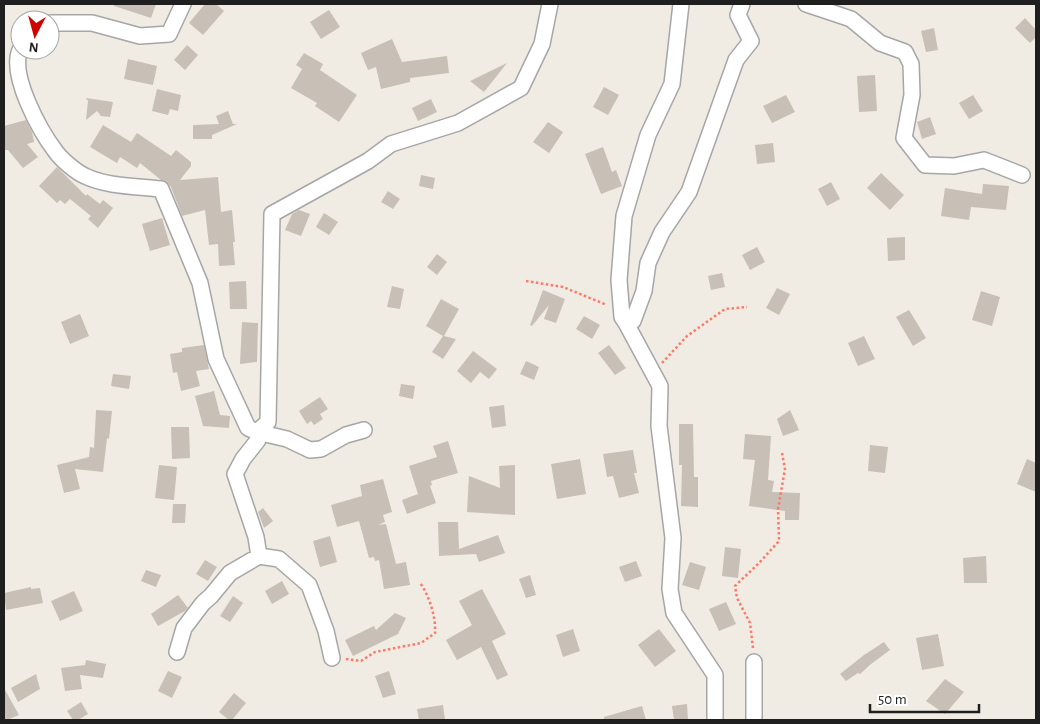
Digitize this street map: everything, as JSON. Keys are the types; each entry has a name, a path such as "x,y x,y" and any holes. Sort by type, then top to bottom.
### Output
{"street":[{"path":"60,23 92,23 140,36 170,34 182,4"},
{"path":"257,432 268,422 272,214 368,161 391,144 458,124 521,88 542,44 550,4"},
{"path":"681,4 672,84 648,136 624,216 620,280 622,317 660,386 659,426 674,538 670,589 674,612 715,676 715,720"},
{"path":"626,323 633,321 644,291 648,262 662,232 689,192 736,60 751,41 738,16 742,4"},
{"path":"806,4 851,19 880,43 905,52 911,64 912,95 904,138 925,165 954,166 984,160 1022,175"},
{"path":"19,60 18,70 33,116 57,154 83,175 100,182 161,189 200,283 216,359 248,428 287,439 310,450 321,449 346,435 364,430"},
{"path":"257,432 258,440 243,458 234,474 256,537 259,556"},
{"path":"177,652 184,628 203,603 230,573 259,556 279,559 309,584 326,631 332,658"},
{"path":"754,662 754,720"}],"path":[{"path":"526,281 563,287 609,306"},
{"path":"653,373 687,336 725,309 747,307"},
{"path":"754,662 750,623 737,598 735,586 779,541 778,509 785,469 782,453"},
{"path":"332,658 361,661 375,652 422,644 435,633 426,591 420,583"}],"building":[{"path":"114,4 156,4 151,18 114,6"},
{"path":"205,4 216,4 224,11 203,35 189,23"},
{"path":"329,10 340,27 321,39 310,22"},
{"path":"1025,18 1036,30 1036,37 1030,43 1015,28"},
{"path":"934,28 938,50 926,52 921,31"},
{"path":"392,39 402,62 447,56 449,73 410,78 410,82 381,89 376,67 368,70 361,53"},
{"path":"187,45 198,55 185,70 174,60"},
{"path":"304,53 323,64 320,70 357,95 339,122 315,106 317,103 291,88 302,69 296,65"},
{"path":"128,59 157,66 153,85 124,79"},
{"path":"507,63 484,92 470,81"},
{"path":"875,75 877,111 859,112 857,76"},
{"path":"604,87 619,95 608,115 593,107"},
{"path":"157,89 181,95 178,111 170,109 168,115 152,111"},
{"path":"786,95 795,112 772,123 763,106"},
{"path":"973,95 983,111 969,119 959,103"},
{"path":"86,98 113,102 110,117 101,116 97,111 86,120 88,101"},
{"path":"431,99 437,112 418,121 412,108"},
{"path":"228,111 233,124 237,124 212,135 212,139 193,139 193,125 219,124 216,116"},
{"path":"930,117 936,134 922,139 917,122"},
{"path":"26,120 32,132 34,142 27,144 38,157 23,168 8,150 4,150 4,126"},
{"path":"548,122 563,132 549,153 533,142"},
{"path":"103,125 131,142 137,133 171,156 176,150 191,162 191,166 180,180 218,177 221,212 232,210 235,265 219,266 218,244 209,245 205,210 182,216 171,187 166,181 161,180 140,163 137,168 120,157 117,163 90,147"},
{"path":"773,143 775,162 757,164 755,145"},
{"path":"603,147 612,172 616,170 622,186 601,194 585,154"},
{"path":"57,167 86,196 87,194 100,204 103,200 113,208 98,228 88,219 91,216 70,199 65,204 60,200 57,203 39,186"},
{"path":"881,173 904,195 890,210 867,188"},
{"path":"421,175 435,178 433,189 419,186"},
{"path":"831,182 840,199 827,206 818,189"},
{"path":"983,184 1009,186 1006,210 971,207 969,220 941,216 945,188 982,194"},
{"path":"388,191 400,199 393,209 381,202"},
{"path":"299,210 310,214 301,236 285,230 292,214"},
{"path":"324,213 338,222 329,235 316,227"},
{"path":"162,218 170,245 150,251 142,224"},
{"path":"905,237 905,260 888,261 887,238"},
{"path":"757,247 765,262 750,270 742,255"},
{"path":"437,254 447,262 437,275 427,267"},
{"path":"722,273 725,287 711,290 708,276"},
{"path":"246,281 247,309 230,309 229,282"},
{"path":"392,286 404,289 400,309 387,307"},
{"path":"777,288 790,294 779,315 766,308"},
{"path":"543,290 565,299 556,323 544,319 549,305 532,326 530,325"},
{"path":"981,291 1000,297 992,326 972,320"},
{"path":"441,299 459,309 444,336 456,339 443,359 432,352 443,336 426,326"},
{"path":"909,310 926,338 913,346 896,317"},
{"path":"80,314 89,336 70,344 61,322"},
{"path":"584,316 600,325 592,339 576,329"},
{"path":"242,322 258,323 257,362 240,364"},
{"path":"864,336 875,359 858,366 848,343"},
{"path":"204,345 209,369 196,371 200,386 181,391 177,372 173,373 170,354 182,352 182,348"},
{"path":"609,345 626,368 615,375 598,353"},
{"path":"473,351 497,369 489,379 480,372 471,383 457,371"},
{"path":"526,361 539,367 534,380 520,374"},
{"path":"113,374 131,376 129,389 111,386"},
{"path":"401,384 415,386 413,399 399,396"},
{"path":"214,391 220,415 230,416 229,428 203,426 195,396"},
{"path":"320,397 328,409 320,414 323,419 314,425 311,421 307,424 299,411"},
{"path":"504,405 506,426 492,428 489,407"},
{"path":"96,410 112,411 103,472 75,469 80,489 64,493 57,465 89,457 90,447 94,448"},
{"path":"790,410 799,430 783,436 777,419"},
{"path":"679,424 693,424 694,477 698,477 698,507 681,506 682,465 679,465"},
{"path":"171,427 189,427 190,458 172,459"},
{"path":"745,434 771,436 768,480 774,481 772,492 800,493 799,520 785,520 785,511 749,506 755,460 743,459"},
{"path":"448,441 458,473 431,481 432,485 430,486 436,503 407,514 402,500 418,494 409,466 437,457 433,446"},
{"path":"870,445 888,447 885,473 868,471"},
{"path":"633,450 637,473 634,473 639,493 619,498 613,476 607,477 603,454"},
{"path":"580,459 586,494 557,499 551,464"},
{"path":"1027,459 1036,463 1036,492 1017,484"},
{"path":"159,465 177,467 174,500 155,498"},
{"path":"515,465 515,515 467,512 469,476 500,488 499,466"},
{"path":"383,479 392,512 383,515 385,522 378,525 386,524 396,564 406,562 410,585 384,589 379,560 375,561 374,557 369,558 359,521 337,527 331,505 362,496 360,485"},
{"path":"173,504 186,504 185,523 172,523"},
{"path":"263,508 273,521 264,528 258,512"},
{"path":"438,522 458,522 459,549 498,535 505,553 479,562 476,554 439,556"},
{"path":"330,536 337,562 320,567 313,541"},
{"path":"725,547 741,549 738,578 722,576"},
{"path":"986,556 987,583 964,583 963,558"},
{"path":"205,560 217,567 208,581 196,574"},
{"path":"636,561 642,576 625,582 619,567"},
{"path":"690,562 706,567 699,590 682,585"},
{"path":"146,570 161,575 156,587 141,581"},
{"path":"530,575 536,595 526,598 519,579"},
{"path":"282,581 289,594 272,604 265,591"},
{"path":"31,587 31,589 40,588 43,603 6,610 4,593"},
{"path":"482,589 506,634 492,641 508,675 497,680 481,647 457,660 446,640 472,625 459,601"},
{"path":"74,591 83,611 60,621 51,601"},
{"path":"178,595 188,608 158,626 151,614"},
{"path":"233,596 243,603 230,622 220,616"},
{"path":"726,602 736,624 719,631 709,609"},
{"path":"395,613 406,618 398,634 353,656 345,640 374,626 376,630"},
{"path":"573,629 580,651 563,657 556,635"},
{"path":"659,629 676,651 655,667 638,645"},
{"path":"938,634 944,666 922,670 916,638"},
{"path":"884,642 890,650 860,674 858,673 846,681 840,674"},
{"path":"86,660 106,664 103,678 80,675 82,689 65,691 61,668 85,665"},
{"path":"168,671 182,677 172,698 158,691"},
{"path":"389,671 396,694 383,698 375,676"},
{"path":"36,674 40,689 18,702 11,688"},
{"path":"945,679 964,692 945,714 926,701"},
{"path":"4,688 19,715 7,720 4,720"},
{"path":"234,693 246,703 232,720 229,720 219,712"},
{"path":"81,702 88,714 78,720 73,720 67,711"},
{"path":"687,704 688,720 674,720 672,706"},
{"path":"443,705 445,720 419,720 417,709"},
{"path":"642,706 646,720 604,720 604,717"}]}
